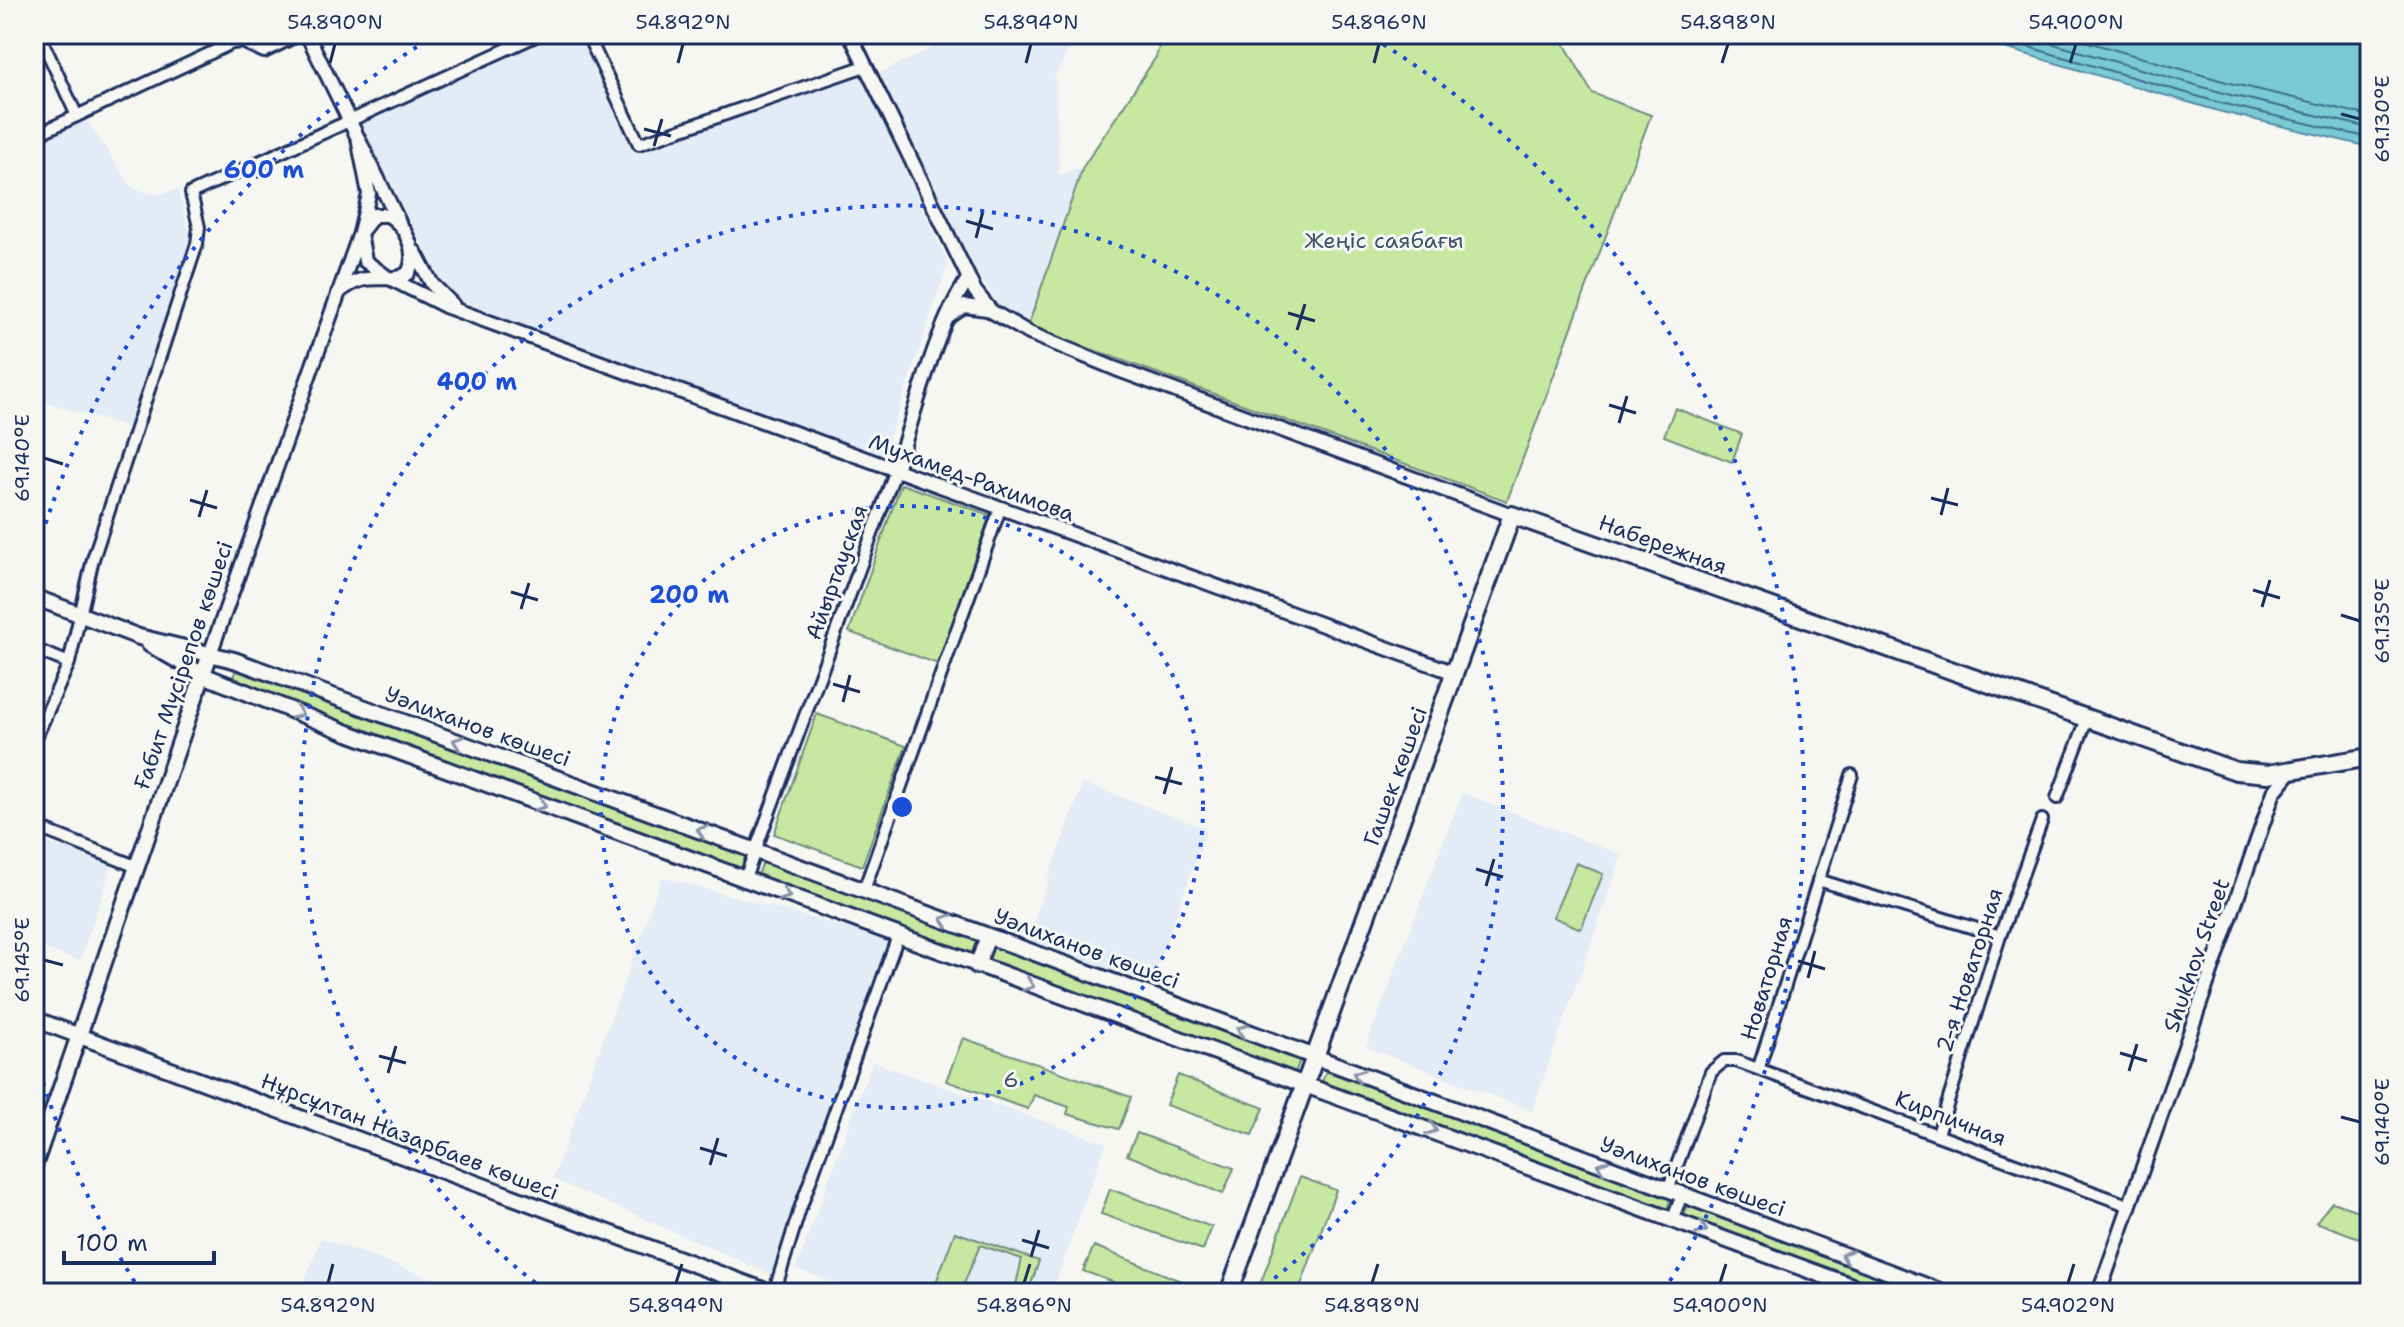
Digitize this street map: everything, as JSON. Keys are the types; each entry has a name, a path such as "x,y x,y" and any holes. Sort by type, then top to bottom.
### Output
{"main road":[{"name":"Гашек көшесі","path":"1229,1293 1512,515"},
{"name":"Набережная","path":"1512,515 2236,771 2260,774 2291,771 2370,757"},
{"path":"34,597 139,637"},
{"name":"Уәлиханов көшесі","path":"139,637 210,654 864,890 1316,1055 1945,1293"},
{"name":"Уәлиханов көшесі","path":"139,637 203,675 744,881 1673,1218 1871,1293"},
{"name":"Ғабит Мүсірепов көшесі","path":"34,1166 210,654"},
{"path":"977,966 988,936"},
{"name":"Нұрсұлтан Назарбаев көшесі","path":"34,1019 773,1293"}],"street":[{"path":"39,34 77,116"},
{"path":"34,136 232,43 242,42 264,52 300,34"},
{"path":"307,34 347,120 432,284 447,301 476,319"},
{"path":"34,742 69,663 93,559 197,244 199,227 191,193 540,34"},
{"path":"587,34 639,144 865,66"},
{"name":"Набережная","path":"850,34 968,279 991,311 1029,333 1116,369 1512,515"},
{"name":"Ғабит Мүсірепов көшесі","path":"210,654 360,233 369,194 359,143"},
{"path":"338,293 360,278 387,277 404,277 411,267 412,252 406,236 395,219 383,214 370,218 360,233 365,261 387,277 476,319"},
{"name":"Айыртауская","path":"744,881 950,316 968,279"},
{"path":"950,316 971,305 991,311"},
{"name":"Мухамед-Рахимова","path":"476,319 1455,673"},
{"path":"864,890 1000,509"},
{"path":"34,649 69,663"},
{"path":"2057,798 2087,719"},
{"path":"2236,771 2268,784 2272,799"},
{"name":"Shukhov Street","path":"2099,1293 2272,799 2279,781 2291,771"},
{"name":"Новаторная","path":"1675,1192 1715,1067 1729,1061 1759,1067 1852,775"},
{"name":"2-я Новаторная","path":"1938,1134 2000,936 2042,820"},
{"path":"34,826 135,866"},
{"path":"1818,880 2000,936"},
{"path":"773,1293 898,936"},
{"name":"Кирпичная","path":"1759,1067 2130,1206"},
{"path":"1673,1218 1675,1192"}],"shaded area":[{"path":"559,34 578,34 635,153 862,75 948,264 883,456 479,311 446,289 358,123"},
{"path":"961,34 1078,34 1055,75 1059,175 1083,167 1028,326 998,303 963,254 876,75"},
{"path":"85,118 132,188 159,195 178,189 191,240 130,428 34,399 34,142"},
{"path":"1083,783 1207,829 1151,984 1027,939"},
{"path":"1462,793 1622,855 1532,1111 1366,1047"},
{"path":"34,838 112,864 80,961 34,945"},
{"path":"662,877 894,941 771,1274 553,1179"},
{"path":"872,1062 1106,1143 1052,1293 864,1293 796,1269"},
{"path":"321,1238 471,1293 301,1293"}],"green space":[{"name":"Жеңіс саябағы","path":"1163,34 1559,34 1592,93 1651,115 1507,501 1028,326 1083,167 1156,57"},
{"path":"1675,408 1742,434 1732,462 1664,436"},
{"path":"901,484 990,515 938,664 849,632"},
{"path":"237,667 748,854 742,870 231,682"},
{"path":"817,714 906,746 862,866 774,834"},
{"path":"764,860 1301,1057 1295,1073 758,875"},
{"path":"1576,863 1603,874 1581,929 1553,917"},
{"name":"6","path":"963,1038 1131,1097 1119,1129 1067,1114 1069,1107 1034,1095 1028,1109 946,1081"},
{"path":"1326,1071 1671,1197 1667,1209 1321,1084"},
{"path":"1178,1075 1264,1108 1252,1135 1166,1105"},
{"path":"1137,1133 1234,1168 1223,1194 1127,1155"},
{"path":"1300,1177 1336,1190 1298,1293 1257,1293"},
{"path":"1110,1189 1212,1227 1203,1250 1101,1214"},
{"path":"2332,1202 2370,1215 2370,1242 2316,1222"},
{"path":"1689,1204 1927,1293 1896,1293 1684,1215"},
{"path":"955,1232 1039,1261 1028,1293 1014,1293 1022,1259 980,1245 960,1293 932,1293"},
{"path":"1094,1246 1191,1285 1188,1293 1143,1293 1083,1271"}],"water":[{"path":"1957,34 2370,34 2370,147 2222,112"}]}
